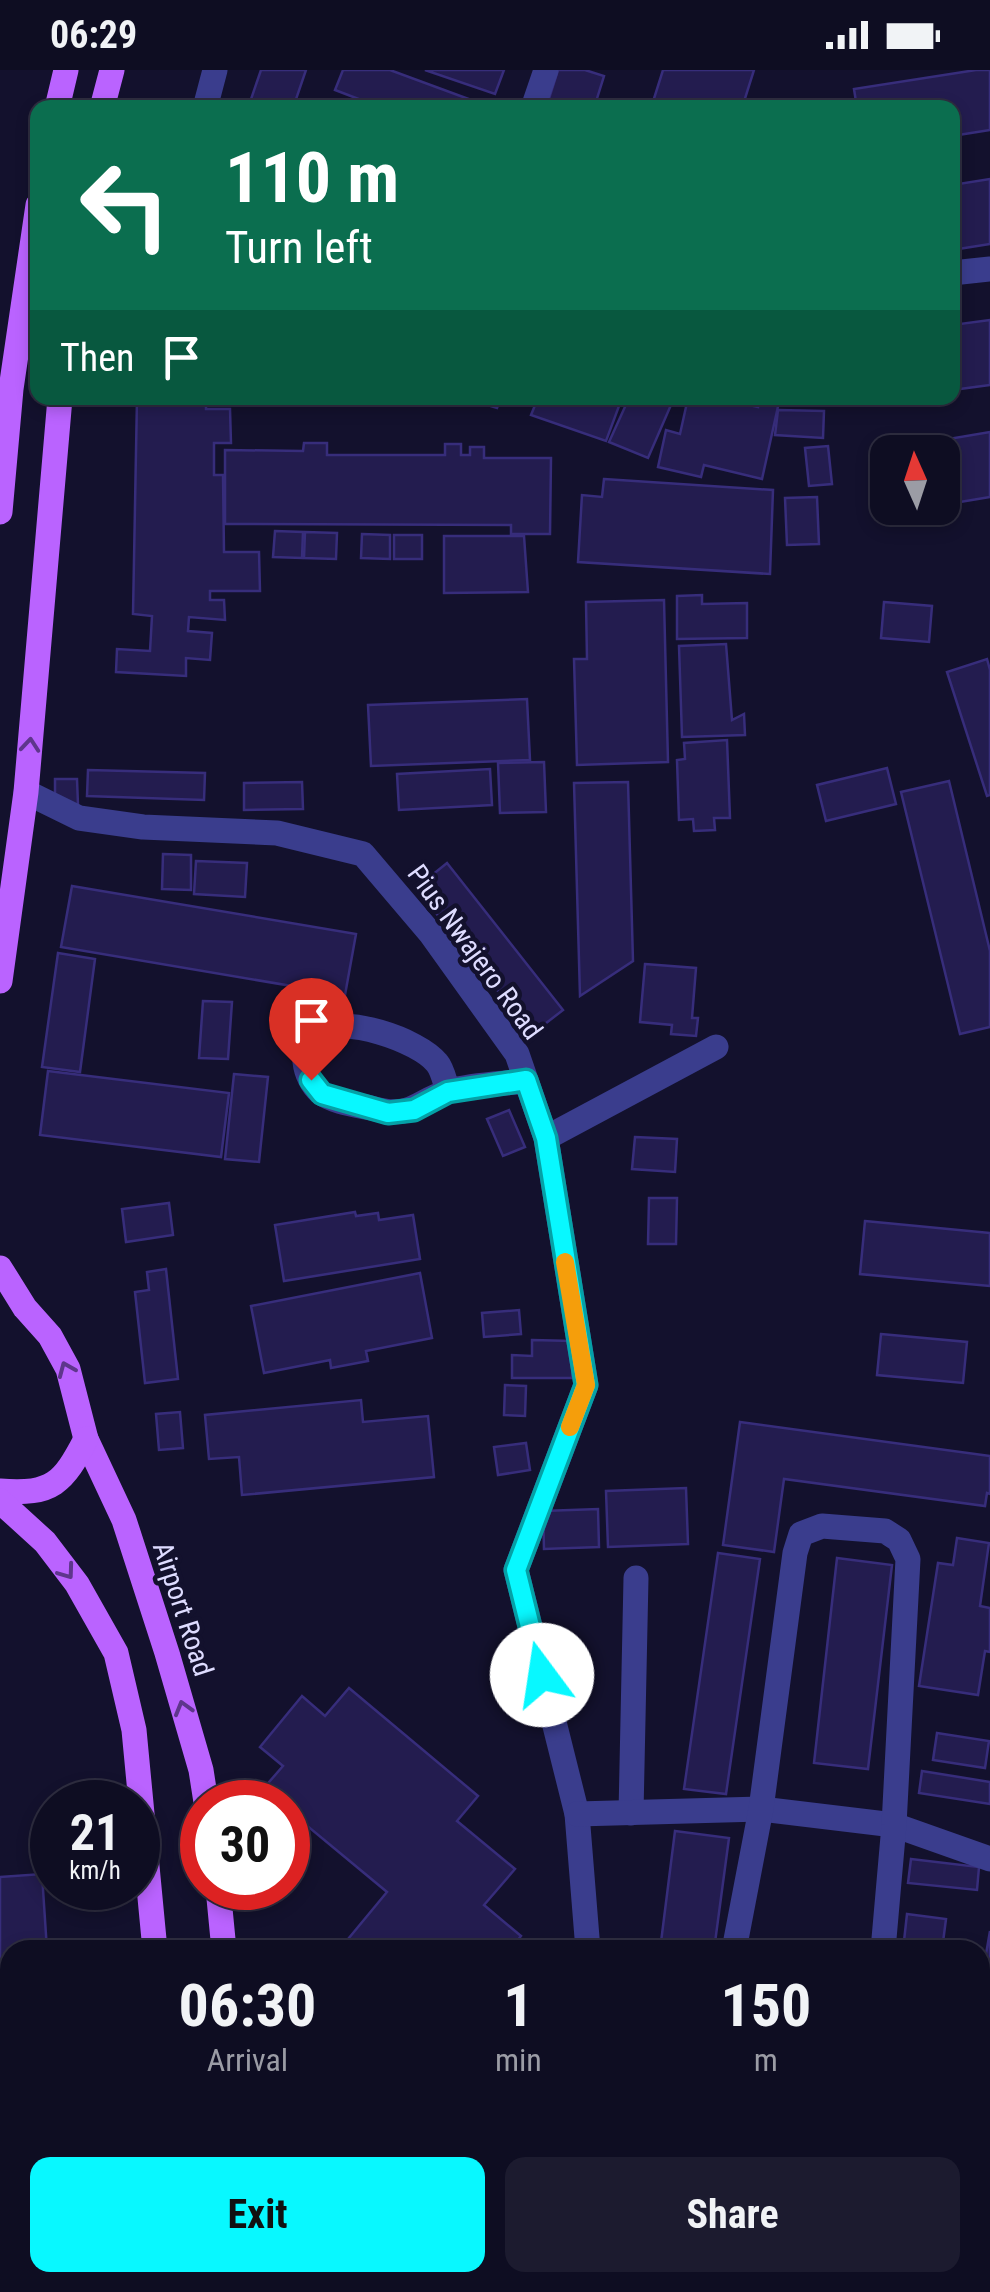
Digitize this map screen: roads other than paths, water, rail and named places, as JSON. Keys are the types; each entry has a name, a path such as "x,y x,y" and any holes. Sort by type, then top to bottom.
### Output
{"main road":[{"path":"59,100 66,70"},
{"path":"104,100 112,70"},
{"path":"0,512 11,389 30,260"},
{"path":"0,981 26,792 59,405"},
{"path":"0,1268 13,1305"},
{"name":"Airport Road","path":"13,1305 50,1336 68,1370 86,1440 124,1520 203,1780"},
{"path":"0,1490 43,1490 66,1476 86,1440"},
{"path":"0,1502 45,1542 76,1584 116,1652 134,1730 153,1940"},
{"path":"220,1910 223,1940"}],"street":[{"path":"207,100 216,70"},
{"path":"536,100 546,70"},
{"path":"960,272 990,269"},
{"name":"Pius Nwajero Road","path":"26,792 79,818 143,827 277,833 363,854 432,934 517,1054 546,1138 586,1385 516,1570 577,1814 587,1940"},
{"path":"448,1092 438,1063 413,1045 380,1032 345,1026 318,1030 306,1044 304,1061 322,1094 388,1113 414,1110 448,1092 526,1080"},
{"path":"546,1138 716,1047"},
{"path":"736,1940 760,1809 795,1553 801,1534 822,1526 885,1531 899,1540 908,1559 884,1940"},
{"path":"631,1813 636,1578"},
{"path":"577,1814 760,1809 894,1825 990,1860"}]}
